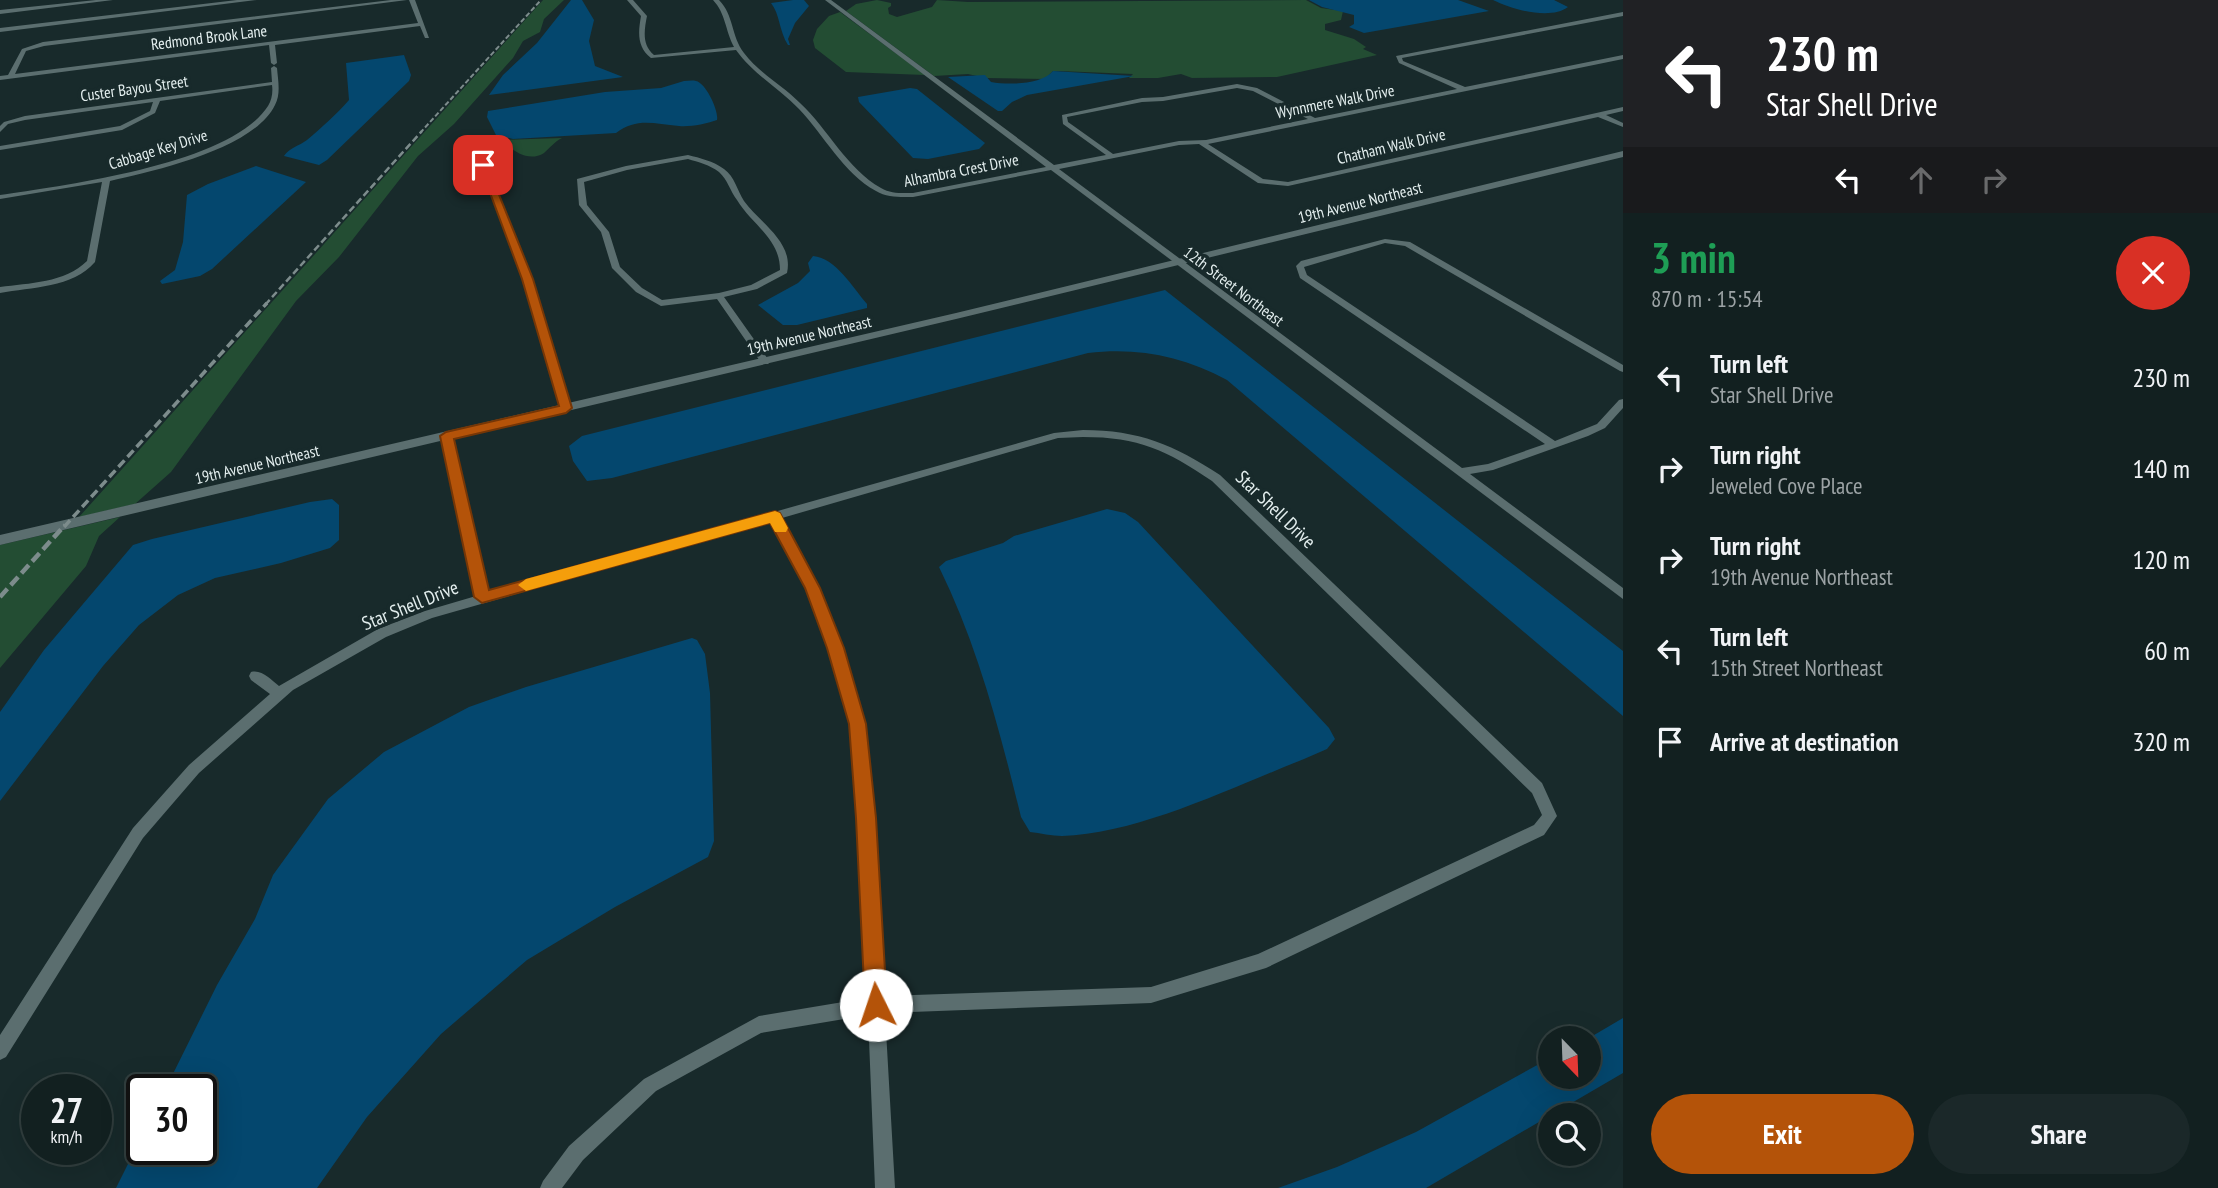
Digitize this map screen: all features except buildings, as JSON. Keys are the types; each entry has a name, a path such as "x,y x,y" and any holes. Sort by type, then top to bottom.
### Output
{"street":[{"path":"0,12 110,0"},
{"path":"0,29 254,0"},
{"path":"11,76 24,50 43,44 404,0"},
{"path":"412,0 427,37"},
{"path":"630,0 644,16 642,39 648,54 653,57 737,48"},
{"name":"Alhambra Crest Drive","path":"716,0 728,12 729,33 737,48 756,70 817,123 876,189 886,193 913,195 1052,167"},
{"name":"12th Street Northeast","path":"828,0 1623,594"},
{"path":"1463,89 1401,62 1398,57 1623,14"},
{"name":"Redmond Brook Lane","path":"0,78 422,24"},
{"name":"Cabbage Key Drive","path":"0,197 106,180 181,160 241,133 270,110 274,101 272,43"},
{"name":"Wynnmere Walk Drive","path":"1052,167 1179,143 1200,142 1623,57"},
{"name":"Custer Bayou Street","path":"0,130 6,123 25,118 275,83"},
{"path":"1112,156 1065,123 1064,116 1142,100 1237,86 1255,89 1314,120"},
{"path":"0,148 122,128 153,112 157,99"},
{"name":"Chatham Walk Drive","path":"1200,142 1261,181 1279,184 1623,108"},
{"path":"1598,114 1623,125"},
{"name":"19th Avenue Northeast","path":"0,540 765,362 1623,154"},
{"path":"688,157 711,164 727,175 741,203 772,234 785,262 784,271 771,280 719,296 661,303 639,290 616,268 605,232 583,205 580,181 626,168 688,157"},
{"path":"483,165 528,279 566,408"},
{"path":"0,290 63,279 86,269 91,262 106,180"},
{"path":"1554,444 1303,276 1300,266 1304,262 1385,242 1407,244 1623,369"},
{"path":"719,296 765,362"},
{"path":"1460,472 1489,467 1601,426 1623,402"},
{"name":"Star Shell Drive","path":"0,1051 138,833 194,769 280,694 382,633 482,597 1058,435 1126,434 1160,443 1216,478 1537,788 1550,816 1539,830 1260,962 1151,995 876,1005 759,1025 650,1085 576,1153 550,1188"},
{"path":"446,436 482,597"},
{"path":"775,516 813,588 836,648 858,724 866,818 885,1188"},
{"path":"256,676 280,694"}],"green space":[{"path":"543,0 564,0 544,19 540,32 523,41 513,58 454,124 418,156 339,257 296,301 171,472 135,504 79,517"},
{"path":"877,0 891,3 889,14 897,17 932,7 937,0 1306,0 1321,8 1343,11 1341,20 1325,24 1325,30 1354,39 1366,47 1363,49 1377,55 1277,77 1192,78 1181,74 1158,78 1129,78 1133,74 1059,71 1053,71 1045,79 986,78 968,74 934,76 846,11 856,4"},
{"path":"840,12 925,75 846,72 815,48 813,40 817,29 829,16"},
{"path":"562,138 544,153 532,157 515,151 501,140"},
{"path":"120,517 99,536 86,566 0,668 0,545"}],"water":[{"path":"571,0 582,0 594,20 589,41 595,66 623,77 489,95 503,75 537,43"},
{"path":"804,0 809,6 795,23 788,45 771,3"},
{"path":"1309,0 1458,0 1489,11 1364,33 1349,27 1354,24 1354,15 1322,7"},
{"path":"1493,0 1554,0 1568,7 1561,11 1542,13 1521,10"},
{"path":"404,55 411,75 409,81 327,160 319,165 284,156 307,140 349,100 346,63"},
{"path":"1053,71 1134,76 1027,95 1012,102 1002,111 998,111 948,77 985,75 991,82 1015,84 1041,79"},
{"path":"684,81 696,81 704,87 714,104 717,120 688,126 639,123 616,133 513,139 496,135 487,117 488,111 605,92 661,88"},
{"path":"917,89 985,143 979,149 928,159 913,158 859,102 858,97"},
{"path":"256,166 306,182 212,269 200,276 162,284 160,281 175,270 183,242 187,195"},
{"path":"813,256 837,268 867,304 867,308 797,325 783,325 758,305 798,283 810,271 808,263"},
{"path":"1165,290 1623,651 1623,716 1227,380 1177,359 1124,351 1088,353 612,478 587,481 573,461 569,446 582,436"},
{"path":"332,499 339,505 339,540 330,548 281,563 215,578 178,595 139,625 103,666 0,801 0,712 44,650 133,545"},
{"path":"1107,509 1125,513 1138,522 1329,728 1335,739 1327,749 1153,818 1091,833 1062,836 1030,832 1021,817 977,658 939,567 946,561 1003,543 1014,536"},
{"path":"692,638 697,640 705,654 710,693 714,841 708,857 615,907 527,960 441,1034 367,1117 317,1188 116,1188 128,1165 217,1165 217,1074 173,1074 217,985 255,919 273,875 328,799 384,752 469,707 526,687"},
{"path":"1623,1018 1623,1073 1601,1086 1601,1031"},
{"path":"1538,1065 1538,1089 1596,1089 1572,1103 1538,1103 1538,1123 1426,1188 1278,1188 1337,1167 1416,1132"}],"railway":[{"path":"420,133 541,0"},
{"path":"265,305 422,131"},
{"path":"64,527 267,303"},
{"path":"0,597 65,525"}],"slow traffic":[{"path":"526,585 775,516 781,528"}],"route":[{"path":"483,165 528,279 566,408 446,436 482,597 775,516 813,588 836,648 858,724 876,1005"}]}
